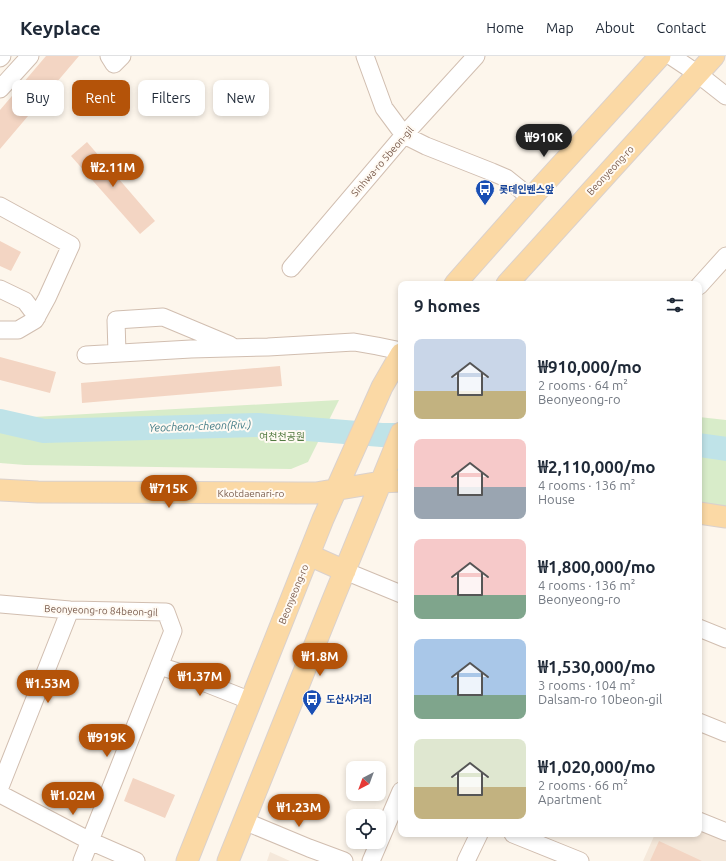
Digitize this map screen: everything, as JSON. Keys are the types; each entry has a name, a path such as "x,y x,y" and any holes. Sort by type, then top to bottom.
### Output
{"main road":[{"path":"458,281 660,56"},
{"name":"Beonyeong-ro","path":"510,281 714,56"},
{"name":"Beonyeong-ro","path":"187,861 250,701 345,468 382,387 398,358"},
{"path":"228,861 345,571 390,477 398,445"},
{"name":"Kkotdaenari-ro","path":"0,490 38,492 298,494 336,490 390,477"},
{"path":"702,513 726,517"},
{"path":"309,555 345,571"}],"street":[{"path":"0,89 30,56"},
{"path":"365,56 384,108 404,135 426,146 506,178 531,198"},
{"name":"Sinhwa-ro 5beon-gil","path":"291,268 404,135 476,56"},
{"path":"671,56 698,74 726,96"},
{"path":"0,206 71,245 47,298 35,320 18,330 0,330"},
{"path":"702,283 726,256"},
{"path":"0,289 25,301 37,317"},
{"path":"117,354 116,320 163,317 236,348"},
{"path":"86,355 354,342 377,346 398,352"},
{"path":"345,571 398,593"},
{"name":"Beonyeong-ro 84beon-gil","path":"0,604 70,610 166,612 173,631 159,666"},
{"path":"0,787 70,610"},
{"path":"702,629 726,639"},
{"path":"82,861 159,666 250,701"},
{"path":"702,723 726,733"},
{"path":"0,794 90,841 136,861"},
{"path":"371,861 398,798"},
{"path":"244,821 344,861"},
{"path":"702,821 726,832"},
{"path":"466,861 478,837"},
{"path":"520,837 580,861"}],"shaded area":[{"path":"702,822 726,832 726,861 643,861 654,837 702,837"},
{"path":"270,852 290,861 267,861"}],"green space":[{"name":"여천천공원","path":"339,400 308,462 291,469 25,465 0,463 0,410 15,418"},
{"path":"702,417 726,420 726,509 702,506"}],"building":[{"path":"46,56 79,56 59,80 26,80"},
{"path":"12,96 12,116 28,116 0,149 0,110"},
{"path":"87,142 155,221 140,234 71,156"},
{"path":"0,241 21,252 11,271 0,266"},
{"path":"0,357 56,372 50,393 0,380"},
{"path":"280,366 282,386 82,403 81,383"},
{"path":"133,778 175,795 165,818 124,801"},
{"path":"659,841 702,861 650,861"}],"waterway":[{"name":"Yeocheon-cheon(Riv.)","path":"0,421 44,431 258,425 398,435"},
{"name":"Yeocheon-cheon(Riv.)","path":"702,445 726,449"}],"place":[{"name":"롯데인벤스앞","path":"485,206"},
{"name":"도산사거리","path":"312,716"}]}
